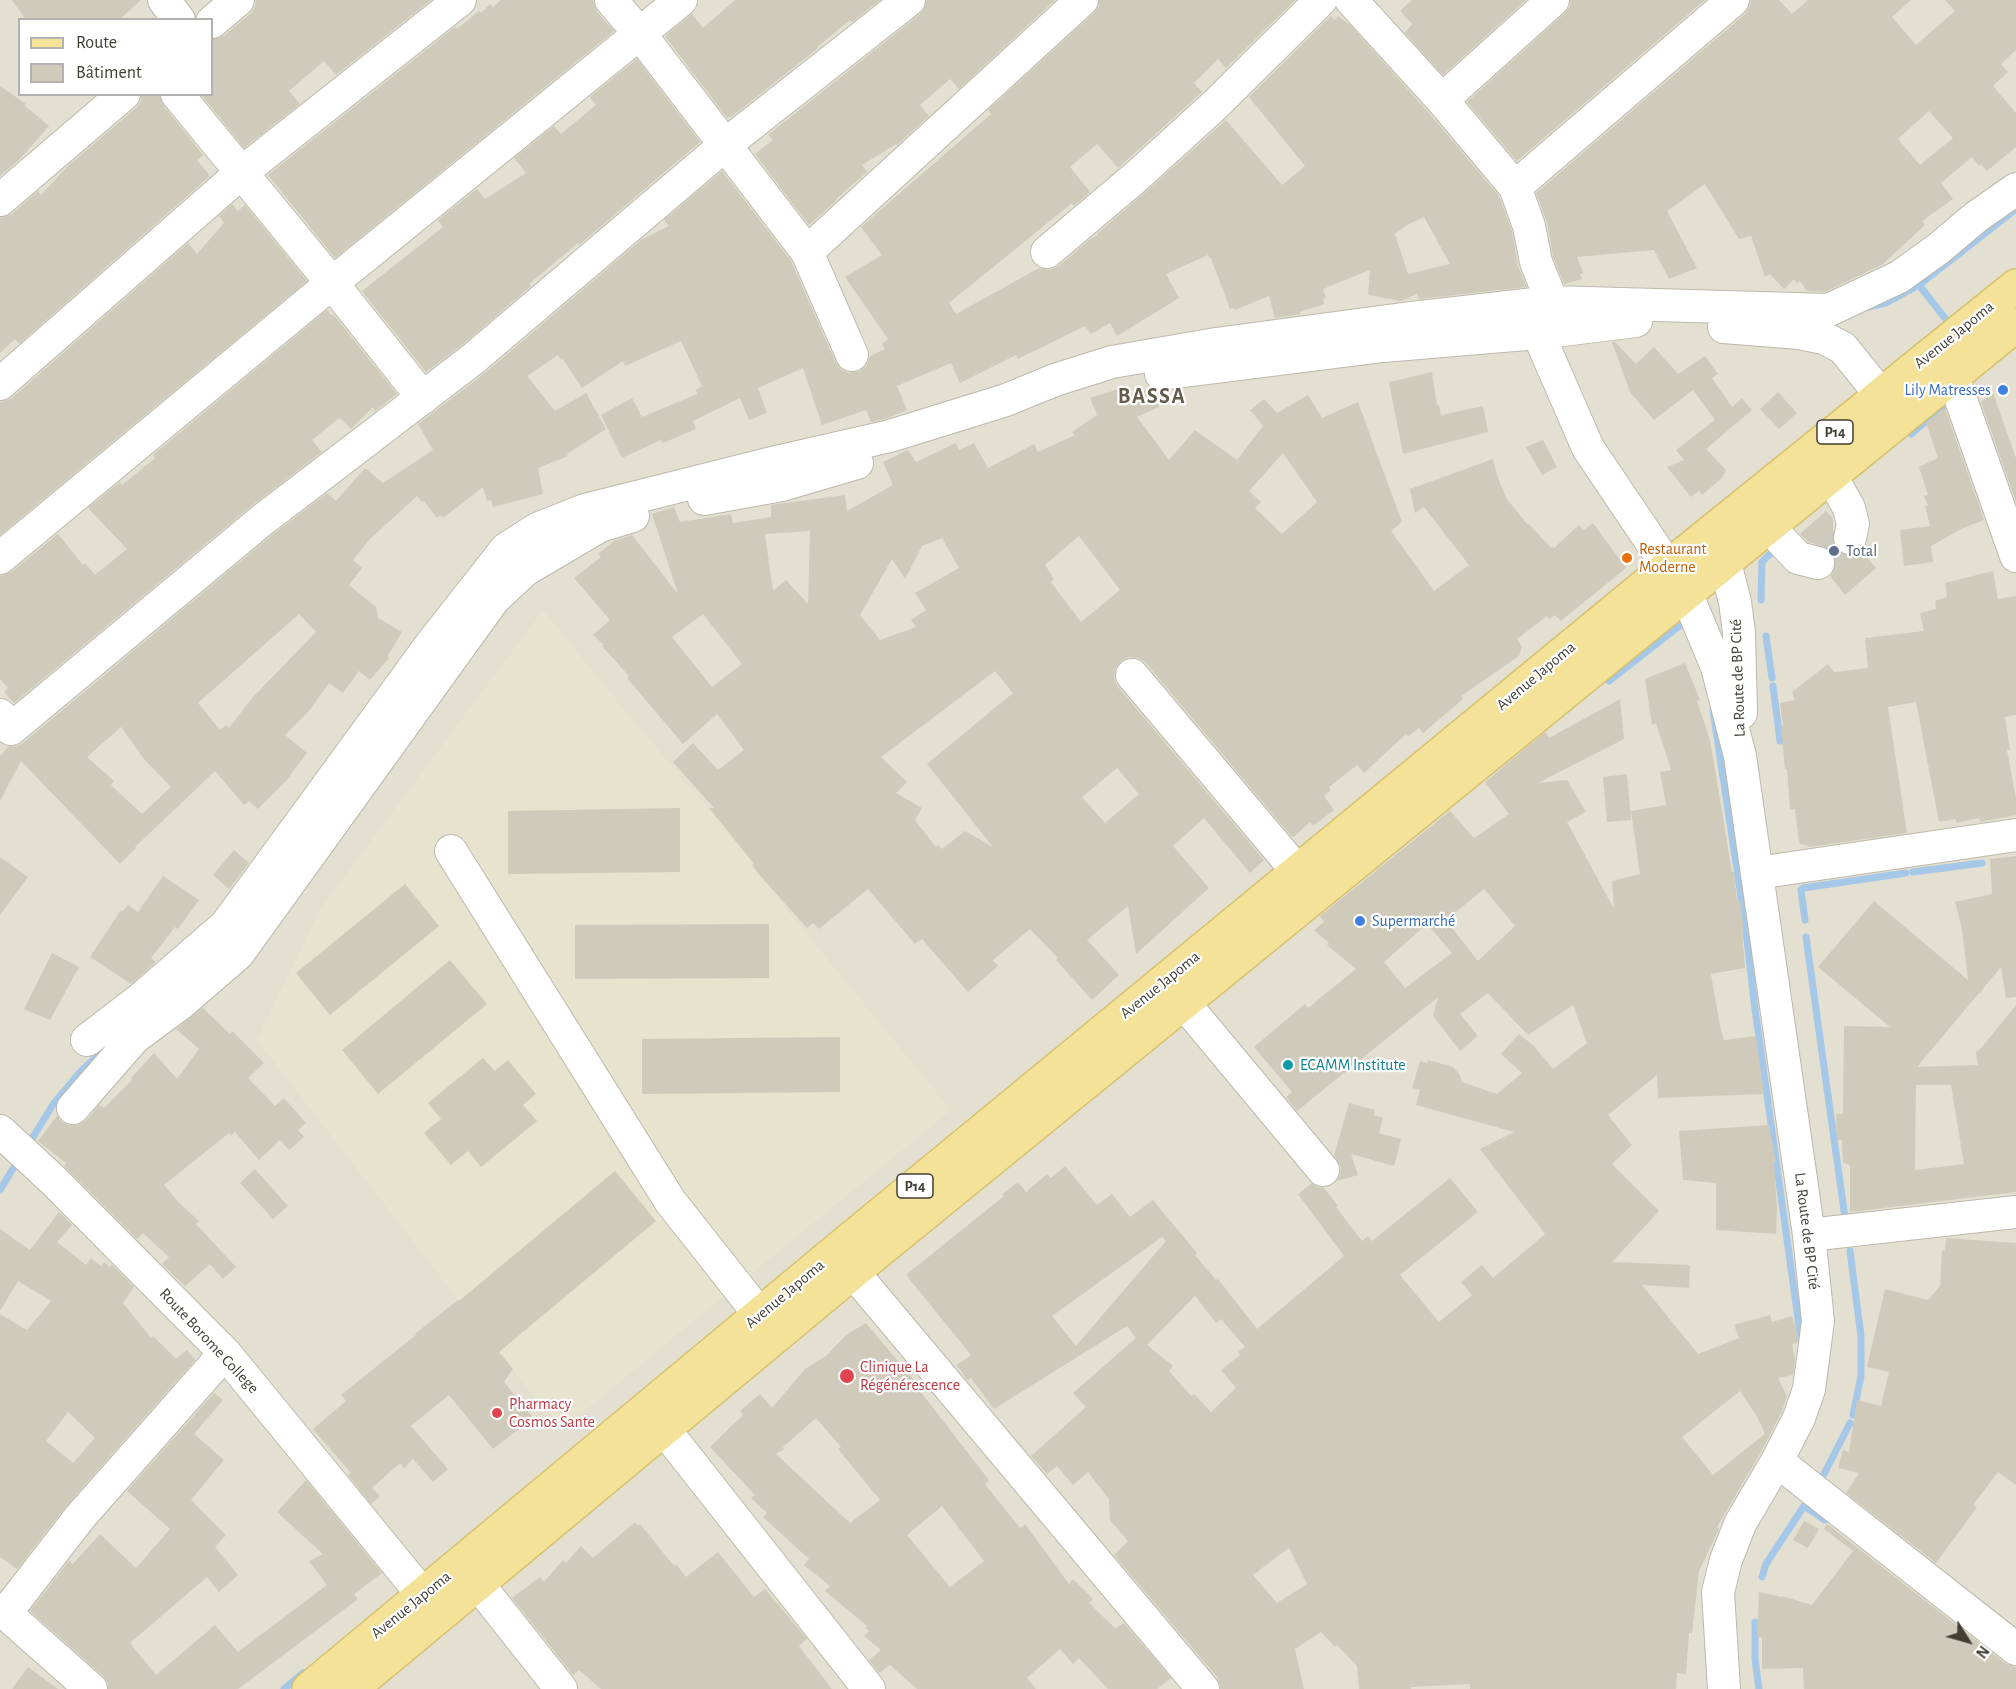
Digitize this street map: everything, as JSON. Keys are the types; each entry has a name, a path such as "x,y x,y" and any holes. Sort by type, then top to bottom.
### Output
{"main road":[{"name":"Avenue Japoma","path":"351,1689 664,1430 845,1261 1298,872 1669,566 2016,286"},
{"name":"Avenue Japoma","path":"309,1689 760,1315 845,1261 1183,1002 2016,326"}],"street":[{"path":"164,0 178,18"},
{"path":"213,21 238,0"},
{"path":"0,384 241,173 460,0"},
{"path":"611,0 640,34 807,252 852,355"},
{"path":"0,558 332,283 681,0"},
{"path":"0,715 11,729 261,521 473,359 724,145 909,0"},
{"path":"807,252 1082,0"},
{"path":"1047,252 1137,176 1215,105 1321,0"},
{"path":"1442,100 1553,0"},
{"path":"1515,187 1733,0"},
{"path":"1364,4 1515,187 1529,226 1536,262 1552,302"},
{"path":"0,200 122,96"},
{"path":"179,96 423,398"},
{"path":"87,1040 138,1001 226,925 422,657 506,549 537,529 585,510 890,436 1006,400 1055,380 1112,362 1216,344 1552,302 1829,310 1899,277 2016,189"},
{"path":"73,1107 134,1038 180,1004 238,954 494,599 525,570 600,526 669,506 782,486 1125,379 1383,346 1538,333 1632,320 1798,333 1824,338 1843,348 1881,395"},
{"name":"La Route de BP Cité","path":"1538,333 1588,448 1687,595 1717,667 1740,756 1809,1234 1818,1321 1809,1389 1799,1418 1778,1461 1740,1524 1726,1560 1718,1592 1724,1689"},
{"path":"1953,377 2016,556"},
{"path":"1831,476 1849,508 1853,524 1850,538"},
{"path":"1770,527 1798,558 1818,563"},
{"name":"La Route de BP Cité","path":"1706,536 1725,563 1735,603 1739,633 1740,756"},
{"path":"1132,675 1298,872"},
{"path":"1757,873 2016,835"},
{"path":"452,851 670,1201 760,1315"},
{"path":"1183,1002 1323,1170"},
{"name":"Route Borome College","path":"0,1131 53,1180 225,1353 423,1595"},
{"path":"1809,1234 2016,1212"},
{"path":"845,1261 1203,1689"},
{"path":"91,1689 12,1619 8,1610 80,1517 225,1353"},
{"path":"664,1430 869,1689"},
{"path":"1778,1461 2016,1649"},
{"path":"478,1584 561,1689"}],"shaded area":[{"path":"0,0 2016,0 2016,1689 0,1689"},
{"path":"543,610 726,829 749,858 757,873 951,1110 561,1430 257,1040 321,908"}],"building":[{"path":"12,0 141,0 121,18 25,18"},
{"path":"256,0 431,0 336,75 324,61 289,91 300,104 244,148 203,96 213,96 213,39 224,36 255,7"},
{"path":"501,0 593,0 597,12 614,31 335,258 268,175 455,27 457,29 479,11 481,13 490,4 493,7"},
{"path":"735,0 880,0 852,22 850,20 734,115 727,118 665,36 692,14 703,28"},
{"path":"927,0 1055,0 959,89 950,79 920,105 929,116 897,145 862,165 867,172 809,225 755,154 773,140 768,135 920,14"},
{"path":"1099,0 1295,0 1226,68 1218,59 1194,83 1202,92 1118,168 1097,144 1070,167 1090,192 1074,206 1072,203 949,303 956,314 1039,268 1050,270 1059,266 1098,235 1226,120 1282,185 1305,166 1249,97 1331,16 1335,20 1338,16 1350,25 1499,196 1512,231 1518,266 1527,287 1419,299 1417,294 1401,301 1368,295 1370,270 1323,289 1326,298 1323,299 1324,304 1300,312 1300,314 1275,318 1269,296 1235,310 1230,309 1208,255 1166,274 1179,298 1117,336 1110,323 1091,334 1085,326 1018,359 1016,355 960,383 951,363 897,386 907,410 888,418 871,422 866,410 822,425 803,368 758,388 767,413 749,420 740,398 693,421 696,429 663,443 661,440 622,458 601,415 632,398 642,417 697,394 696,390 702,386 681,341 625,366 623,361 582,388 558,355 527,376 555,411 586,393 606,429 567,454 568,456 538,468 543,494 493,507 491,500 487,501 483,487 443,518 441,515 437,518 424,501 422,502 417,496 370,539 353,560 362,568 349,585 376,607 378,618 402,632 387,657 389,658 370,680 359,671 343,693 329,683 309,711 285,735 307,753 291,776 258,809 249,801 244,805 215,771 120,864 21,761 0,801 0,756 9,746 14,747 23,743 272,535 327,493 336,501 365,468 383,483 433,450 418,424 485,373 641,240 669,226 664,220 722,171 791,261 836,363 842,370 849,373 860,371 867,365 870,356 885,349 882,344 888,339 845,277 882,255 861,227 991,114 988,110 1099,6","holes":["1424,217 1450,264 1408,274 1395,234","299,614 316,632 252,698 229,728 226,725 220,730 198,703","121,727 144,759 171,787 142,814 111,785 114,781 87,757"]},
{"path":"1412,0 1526,0 1443,75 1405,33 1412,24 1400,11"},
{"path":"1570,0 1705,0 1517,161 1467,102 1565,13 1570,6"},
{"path":"1751,0 1779,0 1792,14 1808,0 1911,0 1892,17 1916,45 1955,11 1945,0 2016,0 2016,50 2001,64 2008,72 1993,86 2016,113 2016,147 1987,171 1981,164 1979,166 1972,157 1941,183 1953,199 1922,221 1925,225 1883,264 1825,292 1807,291 1800,281 1797,283 1794,279 1784,289 1770,274 1765,277 1751,236 1739,239 1705,184 1667,211 1697,268 1669,279 1654,250 1577,257 1583,273 1580,274 1582,279 1564,284 1553,257 1547,222 1536,193 1745,14","holes":["1929,111 1953,138 1920,165 1898,139"]},
{"path":"637,59 700,142 579,245 578,243 529,284 531,286 462,345 426,372 362,291 443,227 438,220 477,189 485,199 526,173 514,158 554,126 561,134 596,105 590,97"},
{"path":"0,86 26,104 24,105 49,126 19,160 0,176"},
{"path":"141,96 160,96 163,105 203,155 197,160 210,176 19,344 15,339 0,353 0,218 12,214 38,191 41,195 68,166 136,108 141,101"},
{"path":"232,204 238,211 245,205 307,281 0,535 0,402 12,398 188,243 197,254 224,223 219,216"},
{"path":"327,310 331,315 333,314 397,394 375,411 373,407 351,429 340,418 338,419 312,440 322,452 250,507 14,703 4,692 8,688 0,679 0,576 11,572 58,534 83,565 85,563 95,575 127,549 88,508 120,482 122,485 155,458 153,455"},
{"path":"1612,342 1615,342 1636,364 1654,347 1678,374 1705,356 1718,374 1712,378 1732,407 1742,398 1752,410 1706,449 1726,470 1722,478 1702,495 1699,491 1691,497 1667,467 1684,460 1676,450 1715,420 1693,390 1654,420 1630,392"},
{"path":"1432,372 1437,405 1439,405 1441,415 1483,406 1488,432 1403,454 1389,382"},
{"path":"1122,388 1125,397 1152,389 1159,407 1137,417 1169,460 1195,430 1237,460 1263,426 1250,410 1264,399 1277,413 1308,395 1322,418 1358,402 1402,522 1391,531 1434,591 1469,565 1424,507 1415,513 1410,489 1493,459 1506,498 1551,548 1552,546 1554,548 1579,525 1584,530 1593,523 1626,568 1561,621 1555,615 1549,619 1547,616 1517,639 1522,647 1519,656 1461,696 1463,699 1423,733 1419,728 1408,736 1406,734 1364,773 1357,765 1329,787 1331,790 1324,796 1334,810 1313,826 1310,822 1292,837 1146,663 1138,658 1129,657 1121,661 1115,669 1114,679 1118,687 1264,860 1250,873 1204,818 1173,846 1209,888 1136,954 1128,906 1087,940 1119,975 1092,1000 1056,960 1058,958 1030,929 993,960 998,966 968,992 922,939 915,944 868,889 819,929 813,923 807,928 757,872 752,865 754,864 709,808 714,808 673,762 693,743 718,770 744,750 717,714 683,744 627,678 629,676 602,646 604,645 593,635 610,620 574,578 601,557 598,554 614,541 632,535 678,594 652,514 674,507 680,522 731,514 733,523 771,517 771,505 845,495 847,511 893,485 883,462 908,450 916,462 956,443 959,450 974,443 988,468 1034,444 1038,452 1075,435 1072,432 1097,415 1090,398","holes":["1283,453 1317,502 1282,534 1255,508 1261,502 1249,491","810,531 808,604 786,580 773,591 765,534","1079,536 1120,590 1081,622 1051,582 1054,579 1045,565","942,538 959,568 915,593 926,610 911,620 916,627 880,640 860,615 892,559 905,579 922,546","703,614 742,664 712,687 672,637","995,671 1013,693 927,764 993,847 965,831 942,849 938,845 936,847 915,820 922,808 896,793 907,782 881,757","1117,768 1139,794 1105,823 1082,797"]},
{"path":"1778,392 1797,413 1779,429 1760,409"},
{"path":"1993,393 2016,458 2016,502 1981,402"},
{"path":"1945,408 1984,520 1963,528 1931,546 1933,562 1904,566 1900,530 1930,526 1925,506 1928,505 1924,496 1928,495 1919,467 1938,458 1926,423"},
{"path":"1543,440 1557,467 1542,475 1526,447"},
{"name":"Total","path":"1826,511 1833,519 1833,543 1838,551 1847,556 1861,551 1876,568 1845,595 1830,576 1836,567 1831,551 1808,542 1800,534"},
{"path":"1993,571 1998,599 2016,596 2016,715 2005,717 2016,815 1980,822 1979,818 1956,823 1956,819 1939,822 1916,702 1888,707 1907,833 1810,847 1799,843 1795,809 1790,810 1780,703 1795,700 1792,692 1828,664 1834,672 1868,668 1865,638 1924,631 1920,613 1936,609 1935,601 1947,597 1945,583"},
{"path":"1685,663 1700,700 1697,701 1710,740 1744,931 1742,931 1745,968 1711,974 1724,1040 1756,1036 1764,1094 1658,1098 1657,1075 1608,1115 1632,1145 1612,1164 1659,1211 1612,1262 1690,1265 1689,1288 1642,1285 1698,1354 1739,1338 1734,1325 1770,1315 1772,1322 1792,1316 1798,1336 1797,1343 1792,1344 1795,1360 1793,1375 1778,1378 1787,1396 1782,1411 1717,1527 1719,1529 1699,1571 1692,1633 1689,1633 1686,1674 1677,1673 1676,1689 1470,1689 1470,1684 1411,1687 1411,1689 1359,1689 1357,1666 1321,1632 1295,1649 1304,1689 1221,1689 1217,1677 1114,1555 1128,1541 1110,1520 1109,1499 1088,1472 1073,1485 1057,1466 1047,1474 1031,1456 1086,1407 1073,1393 1136,1338 1127,1326 994,1409 971,1378 967,1380 957,1365 971,1355 906,1275 1004,1196 1002,1194 1018,1182 1026,1192 1047,1174 1051,1178 1065,1166 1097,1205 1112,1194 1130,1217 1153,1200 1197,1253 1195,1255 1216,1280 1218,1279 1257,1329 1344,1256 1298,1194 1312,1183 1324,1188 1362,1241 1368,1236 1372,1241 1450,1178 1478,1212 1400,1275 1439,1322 1472,1295 1461,1282 1482,1265 1493,1278 1545,1234 1480,1149 1514,1132 1416,1105 1420,1090 1412,1088 1420,1061 1427,1063 1428,1060 1453,1067 1460,1075 1462,1082 1497,1094 1522,1073 1501,1054 1519,1034 1534,1046 1553,1069 1587,1043 1573,1005 1528,1035 1488,993 1460,1014 1478,1036 1460,1051 1433,1016 1438,997 1297,1111 1286,1097 1292,1092 1254,1047 1305,1004 1308,1008 1356,969 1327,945 1329,943 1314,930 1324,922 1320,916 1450,811 1474,838 1509,814 1485,782 1544,733 1546,732 1549,738 1620,699 1624,739 1538,783 1567,780 1586,812 1567,822 1614,909 1612,881 1640,874 1631,811 1666,805 1660,772 1671,770 1656,723 1652,725 1645,679","holes":["1484,889 1515,926 1478,961 1446,920","1427,924 1452,953 1405,988 1384,962","1162,1237 1166,1241 1076,1346 1052,1316","1195,1296 1216,1323 1221,1319 1245,1347 1238,1352 1240,1355 1221,1370 1236,1388 1211,1412 1194,1394 1191,1396 1169,1371 1173,1366 1147,1345","1740,1391 1758,1418 1765,1434 1713,1475 1682,1437","1289,1548 1307,1584 1277,1603 1253,1575"]},
{"path":"1627,774 1631,820 1607,822 1603,777"},
{"path":"680,808 680,872 508,874 508,811"},
{"path":"234,850 249,863 229,889 213,875"},
{"path":"2016,856 2016,997 2006,998 2001,967 1981,991 1983,992 1979,993 1917,1067 1978,1065 1976,1052 2016,1005 2016,1192 1850,1212 1850,1165 1843,1163 1842,1140 1837,1140 1836,1114 1843,1114 1844,1026 1890,1027 1818,967 1874,901 1968,980 1962,929 1955,902 1992,894 1990,859","holes":["1916,1085 1951,1085 1964,1164 1915,1170"]},
{"path":"0,857 28,877 0,915"},
{"path":"163,876 199,900 178,929 175,927 151,958 156,962 131,984 90,957 121,910 123,911 128,905 138,912"},
{"path":"405,884 439,926 330,1015 296,973"},
{"path":"769,924 769,978 575,979 575,925"},
{"path":"52,953 79,967 50,1020 24,1009"},
{"path":"450,960 487,1004 378,1094 342,1050"},
{"path":"203,1008 230,1034 232,1031 264,1063 248,1078 275,1106 284,1098 306,1123 298,1130 304,1137 289,1150 280,1140 259,1160 235,1132 231,1136 229,1133 164,1185 199,1221 196,1224 236,1267 223,1279 210,1264 185,1286 162,1264 169,1257 143,1233 137,1239 64,1166 66,1163 38,1141 57,1116 69,1125 78,1125 87,1120 99,1105 104,1108 132,1080 131,1078 154,1053 177,1079 199,1049 176,1029"},
{"path":"840,1037 840,1092 642,1094 642,1039"},
{"path":"483,1058 495,1071 508,1060 536,1094 523,1105 537,1121 481,1167 468,1151 451,1165 424,1133 441,1119 428,1103"},
{"path":"1349,1103 1375,1110 1374,1115 1383,1118 1379,1133 1401,1139 1394,1166 1351,1154 1358,1175 1337,1181 1341,1168 1334,1155"},
{"path":"1769,1125 1776,1162 1774,1162 1776,1234 1716,1230 1716,1183 1683,1180 1679,1131"},
{"path":"255,1169 288,1206 273,1219 240,1183"},
{"path":"615,1171 656,1221 499,1352 513,1369 504,1382 533,1418 493,1449 449,1395 411,1426 448,1469 433,1482 413,1459 404,1468 400,1463 372,1488 380,1496 371,1504 348,1475 351,1473 313,1429 346,1401 341,1395 459,1301"},
{"path":"59,1212 72,1225 57,1242 86,1265 91,1258 101,1266 104,1262 110,1267 112,1265 134,1287 123,1303 151,1338 153,1336 176,1359 187,1350 195,1360 67,1505 17,1569 0,1557 0,1314 27,1330 51,1301 18,1281 0,1311 0,1229 30,1250","holes":["68,1412 95,1438 73,1463 46,1441"]},
{"path":"1946,1238 2016,1243 2016,1485 1998,1472 1973,1505 1977,1507 1936,1563 1846,1493 1859,1473 1838,1468 1843,1450 1849,1452 1857,1400 1881,1406 1889,1372 1867,1367 1885,1289 1928,1300 1940,1286 1942,1251 1945,1251"},
{"path":"866,1323 922,1390 920,1391 989,1480 985,1484 1020,1528 1025,1524 1069,1584 1073,1579 1093,1599 1089,1603 1115,1628 1124,1623 1171,1678 1157,1689 1108,1689 1079,1658 1073,1664 1060,1649 1027,1678 1036,1689 917,1689 890,1665 879,1673 869,1660 881,1650 864,1636 869,1631 865,1628 867,1626 825,1591 830,1586 804,1565 809,1559 763,1517 767,1513 751,1498 755,1495 710,1447 743,1415 740,1411 760,1394 772,1408 805,1369 826,1356 846,1335","holes":["816,1418 841,1447 838,1449 880,1500 850,1523 776,1454","942,1506 984,1561 950,1587 907,1535"]},
{"path":"214,1393 223,1400 194,1434 224,1460 191,1500 226,1535 215,1547 238,1575 219,1592 207,1577 130,1643 156,1675 215,1625 238,1652 327,1585 309,1561 323,1554 277,1512 306,1480 382,1573 354,1594 358,1599 238,1689 108,1689 108,1683 103,1676 30,1611 69,1561 73,1564 100,1534 136,1568 170,1529 127,1491"},
{"path":"1804,1521 1819,1529 1808,1548 1793,1540"},
{"path":"635,1522 638,1526 640,1524 674,1566 676,1564 686,1577 718,1552 754,1597 765,1589 807,1639 799,1646 832,1689 601,1689 579,1670 573,1675 512,1598 540,1577 544,1582 563,1560 566,1563 581,1546 593,1558"},
{"path":"1827,1524 2005,1663 2016,1667 2016,1689 1804,1689 1803,1668 1762,1669 1762,1637 1757,1637 1759,1592 1812,1605 1853,1551 1824,1529"},
{"path":"28,1667 58,1689 12,1689"}],"waterway":[{"path":"1868,307 1886,303 1919,285 2016,209"},
{"path":"1919,285 1948,322"},
{"path":"1911,434 1952,399"},
{"path":"1761,600 1762,562 1776,548"},
{"path":"1609,681 1687,620"},
{"path":"1766,636 1772,678"},
{"path":"1773,686 1780,741"},
{"path":"1713,710 1745,923 1801,1340"},
{"path":"1913,872 1982,863"},
{"path":"1805,920 1801,890 1803,888 1906,873"},
{"path":"1806,937 1845,1218 1849,1217"},
{"path":"28,1145 54,1103 82,1070 103,1051"},
{"path":"0,1190 19,1159"},
{"path":"1850,1251 1861,1336 1861,1376 1853,1415"},
{"path":"1825,1483 1821,1480 1850,1423"},
{"path":"1762,1577 1766,1564 1804,1506 1825,1520"},
{"path":"1755,1622 1755,1659 1759,1689"},
{"path":"284,1689 303,1673"}],"tunnel":[{"path":"1818,563 1850,538"}],"place":[{"name":"Lily Matresses","path":"2003,390"},
{"name":"Total","path":"1834,551"},
{"name":"Restaurant Moderne","path":"1627,558"},
{"name":"Supermarché","path":"1360,921"},
{"name":"ECAMM Institute","path":"1288,1065"},
{"name":"Clinique La Régénérescence","path":"847,1376"},
{"name":"Pharmacy Cosmos Sante","path":"497,1413"}],"district":[{"name":"BASSA","path":"1152,396"}]}
